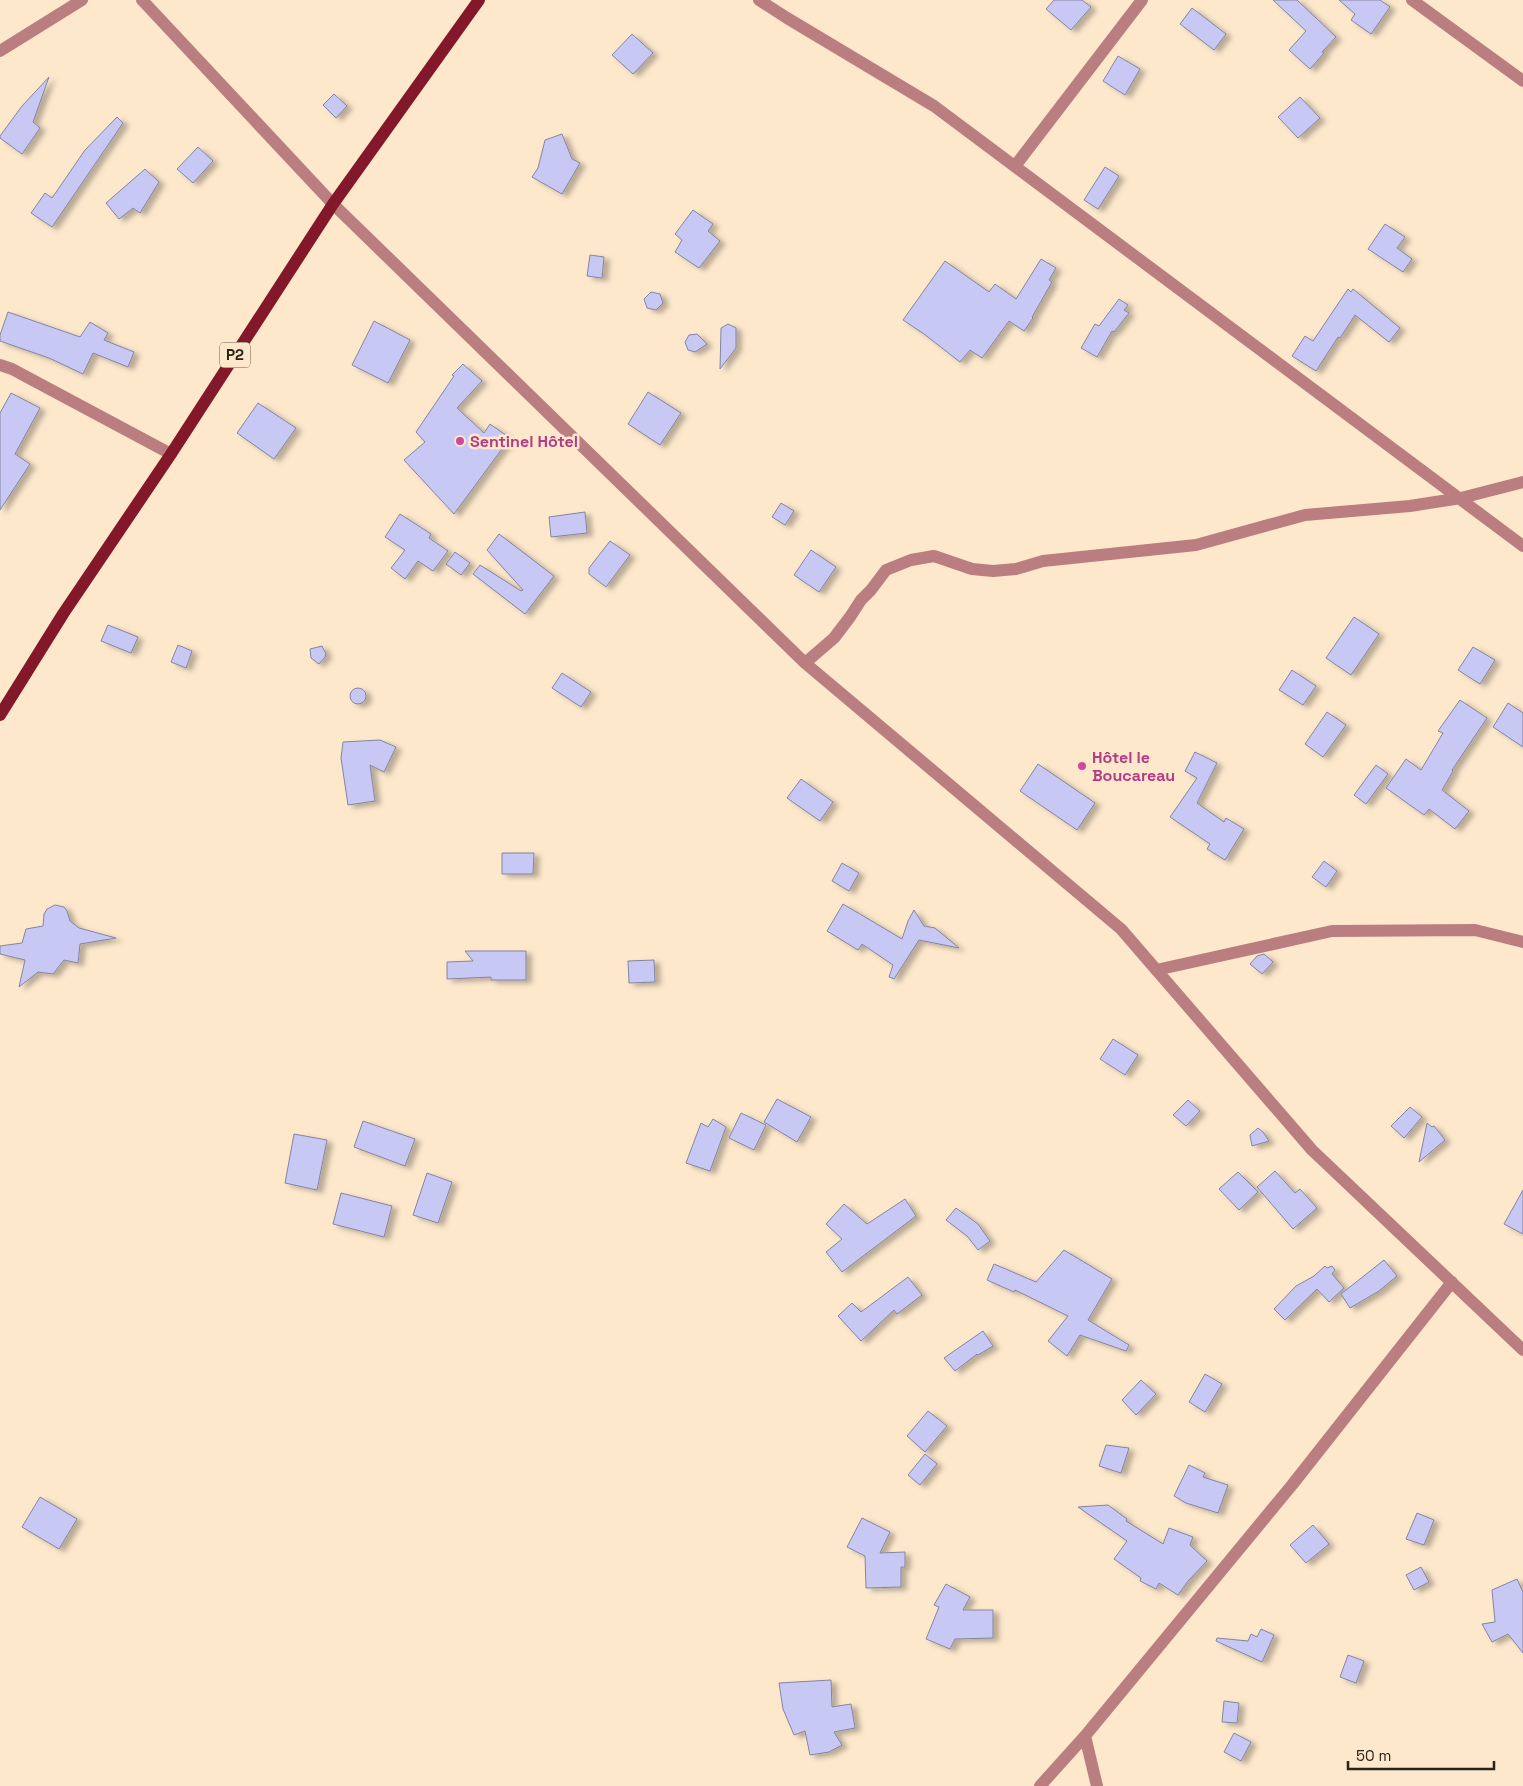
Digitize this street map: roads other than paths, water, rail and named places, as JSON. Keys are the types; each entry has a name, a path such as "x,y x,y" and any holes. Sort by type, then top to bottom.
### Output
{"main road":[{"name":"P2","path":"0,715 63,614 333,204 478,0"}],"street":[{"path":"0,51 82,0"},
{"path":"142,0 333,204 805,663 1121,929 1312,1150 1523,1350"},
{"path":"759,0 934,106 1523,546"},
{"path":"1015,166 1142,0"},
{"path":"1412,0 1523,81"},
{"path":"0,365 12,369 170,454"},
{"path":"805,663 834,638 861,600 872,590 886,570 912,560 934,556 972,570 1016,569 1043,560 1196,545 1304,515 1345,510 1410,506 1461,498 1523,482"},
{"path":"1156,970 1332,931 1475,930 1523,942"},
{"path":"1040,1786 1085,1736 1292,1485 1452,1282"},
{"path":"1085,1736 1097,1786"}],"place":[{"name":"Sentinel Hôtel","path":"460,441"},
{"name":"Hôtel le Boucareau","path":"1082,766"}]}
